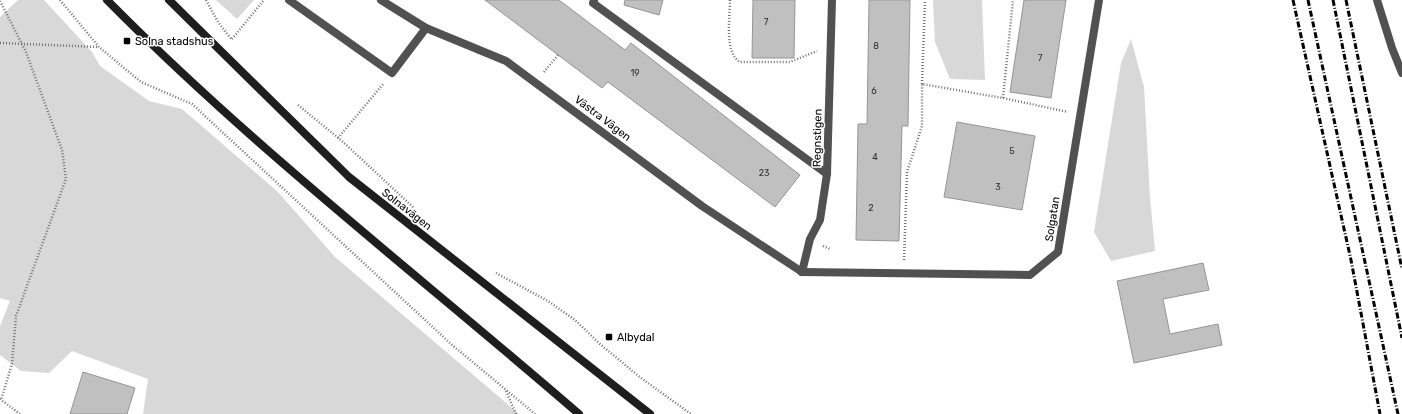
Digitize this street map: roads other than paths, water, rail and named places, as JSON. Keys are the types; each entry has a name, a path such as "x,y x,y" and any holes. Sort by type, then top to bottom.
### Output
{"main road":[{"path":"107,0 205,94 264,146 365,234 579,414"},
{"name":"Solnavägen","path":"171,1 349,177 650,414"}],"street":[{"path":"289,0 392,74 426,28"},
{"name":"Västra Vägen","path":"381,0 426,28 506,61 537,82 702,206 802,272"},
{"path":"594,0 593,3 827,174"},
{"name":"Regnstigen","path":"802,272 810,239 820,220 827,174 832,0"},
{"name":"Solgatan","path":"802,272 1030,275 1058,252 1099,0"},
{"path":"1377,0 1392,48 1402,73"}],"railway":[{"path":"1293,0 1351,260 1380,414"},
{"path":"1308,0 1398,414"},
{"path":"1333,0 1402,338"},
{"path":"1346,0 1402,269"}],"place":[{"name":"Solna stadshus","path":"127,41"},
{"name":"Albydal","path":"609,337"}]}
